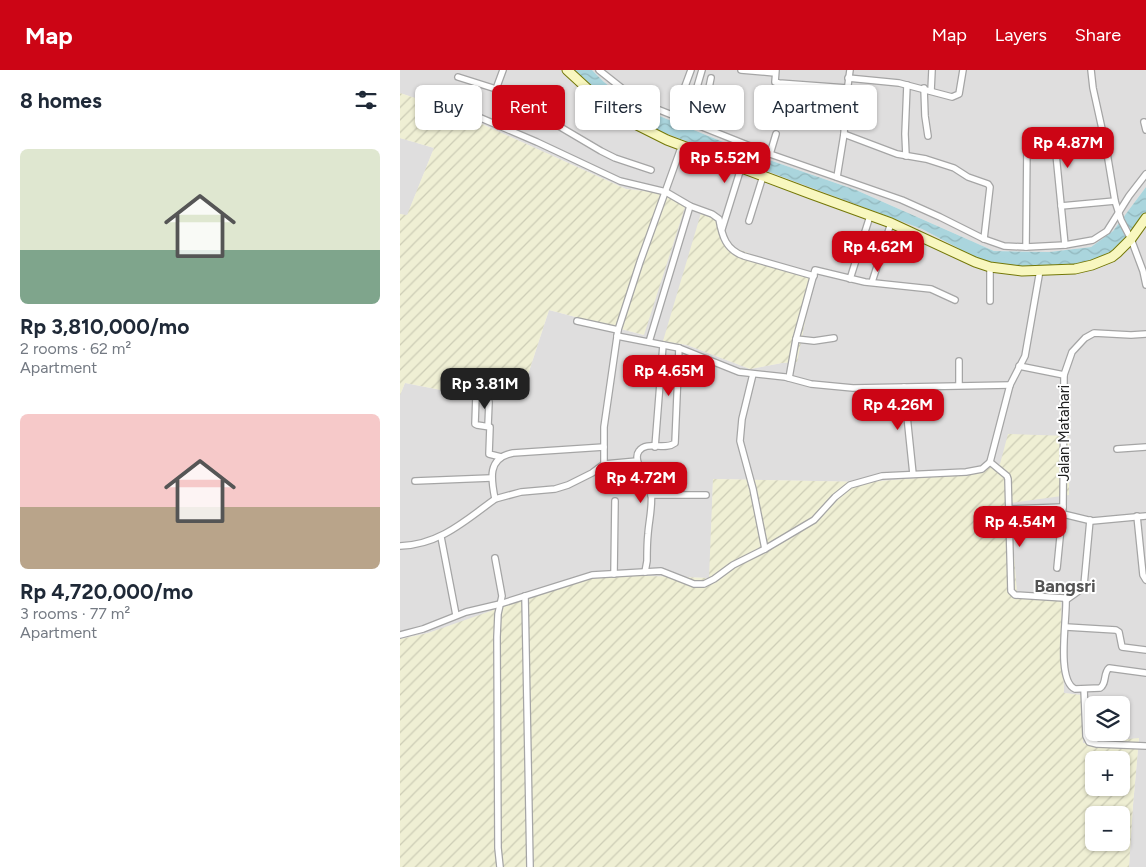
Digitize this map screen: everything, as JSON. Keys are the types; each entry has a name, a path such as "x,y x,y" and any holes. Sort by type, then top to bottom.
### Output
{"main road":[{"path":"566,70 604,104 645,129 741,168 891,223 975,262 990,267 1022,271 1075,269 1099,263 1112,257 1146,218"}],"street":[{"path":"497,85 503,70"},
{"path":"599,70 633,97 670,114"},
{"path":"686,85 692,70"},
{"path":"698,85 702,70"},
{"path":"740,70 776,71 775,82 806,85"},
{"path":"847,85 850,70"},
{"path":"931,91 932,70"},
{"path":"848,78 924,88 952,97 959,94 963,70"},
{"path":"1091,70 1092,88 1103,133 1115,201 1120,217 1145,271 1146,285"},
{"path":"458,77 492,88"},
{"path":"710,85 711,78"},
{"path":"906,156 907,85"},
{"path":"924,88 928,136"},
{"path":"482,118 538,142 620,181 666,192 690,206 719,218 721,231 728,246 739,254 814,276"},
{"path":"1144,122 1146,130"},
{"path":"565,130 615,158 651,170"},
{"path":"711,130 770,154 922,208 984,239 1004,246 1065,245 1089,242 1098,238 1108,231 1120,217 1129,196 1146,174"},
{"path":"837,177 844,130"},
{"path":"1026,247 1028,142 1032,138 1054,134 1103,133"},
{"path":"770,154 776,134"},
{"path":"844,134 897,154 926,159 954,168 968,177 988,184 989,195 984,239"},
{"path":"1054,134 1065,245"},
{"path":"604,464 607,403 618,333 640,262 682,145"},
{"path":"721,231 741,168"},
{"path":"749,221 763,176"},
{"path":"1061,206 1115,201"},
{"path":"649,342 690,206"},
{"path":"850,279 870,216"},
{"path":"872,282 891,223"},
{"path":"990,267 990,301"},
{"path":"788,378 796,339 815,270 850,279 931,289 955,300"},
{"path":"400,635 423,629 456,615 500,604 592,575 661,571 694,584 704,584 733,565 765,549 814,520 835,497 850,485 882,476 966,472 982,469 990,462 1010,384 1024,356 1040,270"},
{"path":"577,321 663,346 679,348 739,372 788,378 811,384 853,388 1010,384"},
{"name":"Jalan Matahari","path":"1058,568 1063,510 1064,375 1072,352 1085,338 1094,333 1146,334"},
{"path":"796,339 814,341 834,338"},
{"path":"655,447 663,346"},
{"path":"645,572 651,495 649,484 637,461 637,455 640,449 649,446 672,446 676,441 679,348"},
{"path":"959,361 959,385"},
{"path":"1019,366 1064,375"},
{"path":"753,374 740,440 753,489 765,549"},
{"path":"904,387 913,474"},
{"path":"476,396 475,424 488,426"},
{"path":"489,402 489,454 500,457 513,453 604,447"},
{"path":"1118,449 1146,447"},
{"path":"495,499 491,478 497,460 500,457"},
{"path":"400,546 424,543 441,537 495,499 520,492 555,489 592,473 604,464 637,461"},
{"path":"990,462 1007,476 1011,591 1015,595 1064,598 1066,600"},
{"path":"414,481 491,478"},
{"path":"651,495 706,495"},
{"path":"614,574 615,501"},
{"path":"1009,509 1063,510 1090,520 1146,516"},
{"path":"1137,516 1143,575 1146,580"},
{"path":"1066,600 1083,588 1084,585 1090,520"},
{"path":"441,537 456,615"},
{"path":"495,558 502,596 497,638 498,848 500,867"},
{"path":"525,596 530,867"},
{"path":"1066,600 1063,655 1069,684 1072,688 1102,687 1105,673 1109,668 1146,673"},
{"path":"1066,627 1116,630 1119,632 1122,647 1146,650"},
{"path":"1084,689 1086,736 1089,742 1096,744 1146,746"}],"shaded area":[{"path":"400,70 572,70 589,85 575,85 575,130 660,130 660,125 922,229 975,257 1079,266 1146,216 1146,867 1129,867 1139,739 1130,740 1130,696 1085,696 1085,741 1111,741 1083,743 1081,695 1064,693 1061,598 1017,595 1010,502 1000,464 973,474 867,482 713,479 710,578 621,575 428,633 400,639 400,395 405,383 472,396 521,396 549,310 643,335 663,193 626,189 495,130 565,130 565,85 492,85 492,129 482,124 482,85 415,85 415,98 400,93","holes":["717,219 722,243 797,362 750,369 687,345 663,341"]},
{"path":"592,70 1146,70 1146,187 1113,231 1091,247 1049,252 994,251 856,190 755,155 694,130 744,130 744,85 670,85 670,120 660,116 660,85 608,85"},
{"path":"400,138 434,148 407,216 400,214"}],"green space":[{"path":"400,93 415,98 415,130 482,130 482,124 626,189 663,193 685,207 644,335 549,310 521,396 472,396 405,383 400,395 400,214 407,215 434,148 400,138"},
{"path":"701,213 717,219 722,243 814,278 797,362 750,369 687,345 663,341"},
{"path":"1008,434 1069,436 1069,495 1010,503 1017,594 1061,597 1064,693 1081,695 1083,743 1130,741 1130,739 1139,738 1129,867 400,867 400,639 428,633 576,581 621,575 709,578 713,479 867,482 973,474 1000,464"}],"water":[{"path":"572,70 592,70 608,85 589,85"},
{"path":"660,116 670,120 670,130 694,130 755,155 856,190 994,251 1049,252 1091,247 1113,231 1146,187 1146,216 1113,253 1079,266 1021,268 975,257 922,229 657,130 660,130"}],"waterway":[{"path":"964,250 979,260 1007,263"}],"district":[{"name":"Bangsri","path":"1065,586"}]}
